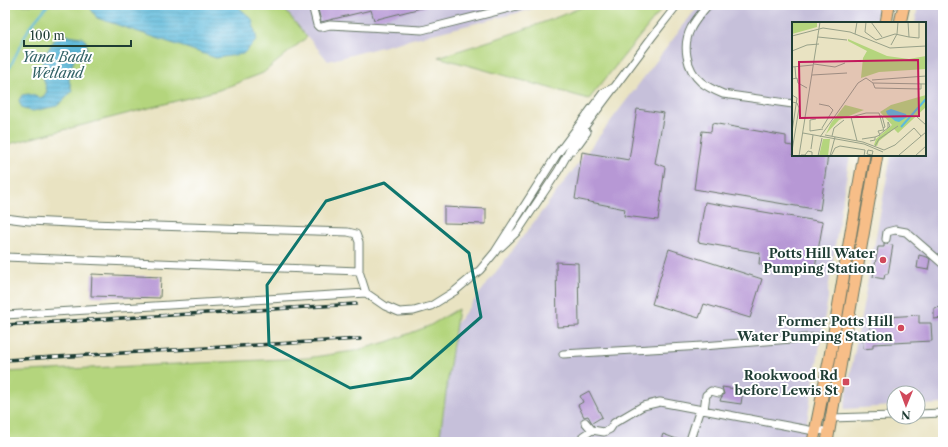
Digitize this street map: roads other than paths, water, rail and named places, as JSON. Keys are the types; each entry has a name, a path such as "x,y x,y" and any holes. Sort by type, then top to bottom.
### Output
{"highway":[{"path":"886,22 890,5"},
{"path":"900,22 904,5"},
{"path":"814,436 830,356 864,156"},
{"path":"828,436 877,156"}],"street":[{"path":"312,5 319,27 330,25 422,30 521,5"},
{"path":"495,252 518,231 568,156 611,98 615,87 678,5"},
{"path":"708,5 692,26 688,34 688,59 695,76 701,82 723,94 792,104"},
{"path":"5,315 366,293 385,306 400,312 414,311 431,306 455,291 480,270 495,252 556,156 603,93 615,87"},
{"path":"5,218 29,221 90,224 348,232 356,234 360,242 359,271 366,293"},
{"path":"886,239 887,232 895,230 906,232 943,264"},
{"path":"5,256 359,271"},
{"path":"563,354 703,346 818,337 845,339"},
{"path":"690,440 706,395 711,391 719,393"},
{"path":"584,422 592,430 604,432 610,429 614,423 643,406 660,402 702,409 814,436 828,436"},
{"path":"926,414 943,413"},
{"path":"831,418 886,416"},
{"path":"583,436 592,430"}],"water":[{"path":"89,5 236,5 252,19 257,40 243,54 216,58 97,18"},
{"name":"Yana Badu Wetland","path":"68,35 81,37 86,41 87,49 76,55 70,71 69,80 72,91 57,106 33,111 23,109 19,100 22,95 29,94 40,98 44,96 47,91 42,74 44,59 55,39"}],"waterway":[{"path":"5,73 10,67 29,28 48,5"}],"railway":[{"path":"5,325 356,304"},
{"path":"5,360 360,339"}],"place":[{"name":"Potts Hill Water Pumping Station","path":"883,260"},
{"name":"Former Potts Hill Water Pumping Station","path":"901,328"},
{"name":"Rookwood Rd before Lewis St","path":"846,382"}]}
